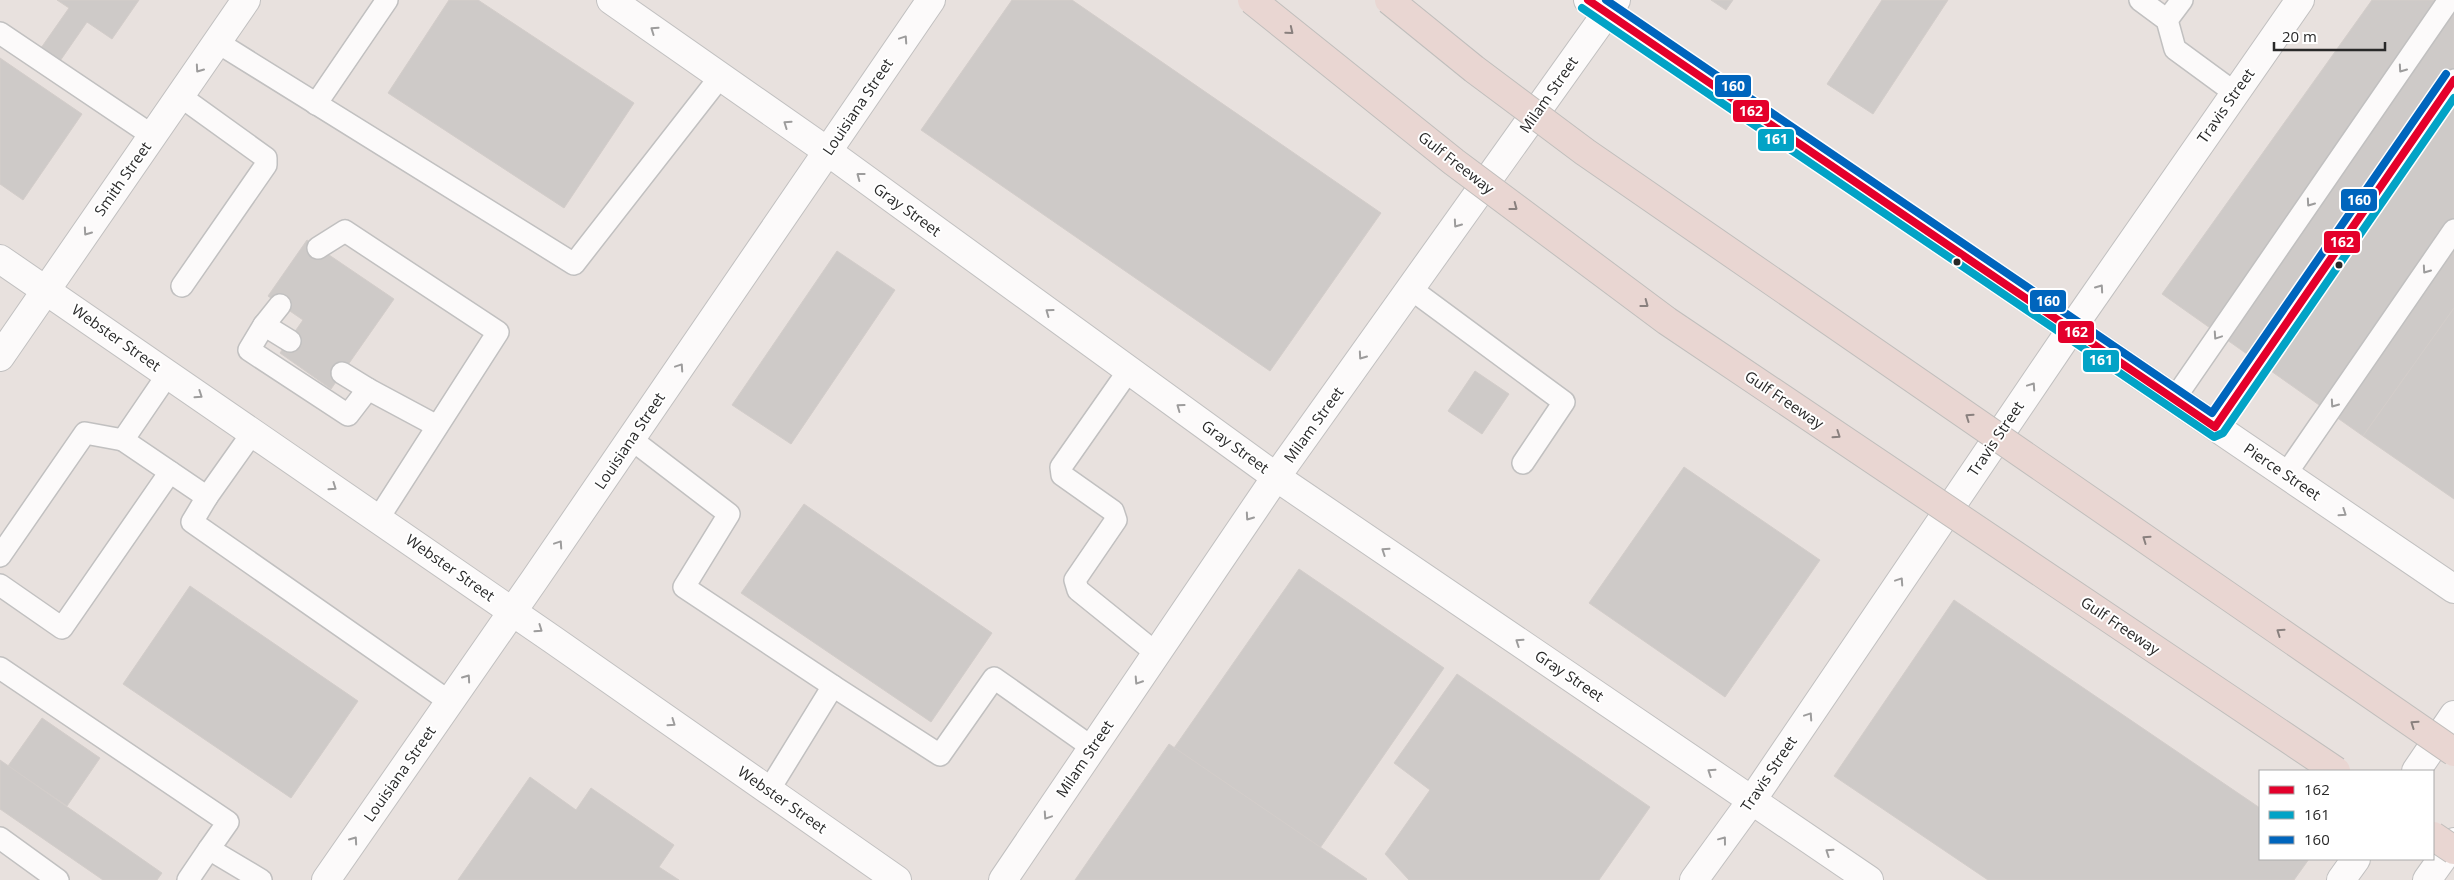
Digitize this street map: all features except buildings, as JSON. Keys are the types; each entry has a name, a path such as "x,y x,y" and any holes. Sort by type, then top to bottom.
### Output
{"highway":[{"name":"Gulf Freeway","path":"1252,0 1454,162 1668,321 2335,770"},
{"path":"1390,0 1474,69 1585,152 2454,752"},
{"path":"2434,837 2454,850"}],"main road":[{"name":"Smith Street","path":"0,357 246,0"},
{"name":"Gray Street","path":"610,0 827,152 1276,477 1869,880"},
{"name":"Louisiana Street","path":"326,880 513,612 931,0"},
{"name":"Travis Street","path":"1694,880 1752,800 2072,328 2300,0"},
{"name":"Pierce Street","path":"1604,4 2215,427 2454,589"},
{"name":"Milam Street","path":"1004,880 1276,477 1411,289 1604,4"},
{"name":"Webster Street","path":"0,259 253,432 897,880"},
{"path":"2417,770 2454,715"},
{"path":"2427,880 2454,842"},
{"path":"2341,880 2355,860"}],"lane":[{"path":"316,104 387,0"},
{"path":"2140,0 2167,20 2175,49 2235,93"},
{"path":"2167,20 2182,0"},
{"path":"2175,398 2449,0"},
{"path":"0,33 153,136"},
{"path":"217,42 574,264 720,76"},
{"path":"2215,427 2454,80"},
{"path":"180,96 266,158 266,165 182,286"},
{"path":"2286,474 2454,230"},
{"path":"318,248 345,231 498,332 378,519"},
{"path":"1411,289 1564,402 1523,464"},
{"path":"280,305 264,325 249,350 348,415 368,389"},
{"path":"264,325 290,341"},
{"path":"1129,370 1061,467 1062,475 1113,511 1116,520 1075,580 1078,590 1156,653"},
{"path":"342,373 437,426"},
{"path":"124,440 168,374"},
{"path":"0,556 85,432 124,440 207,497"},
{"path":"253,432 207,497 192,522 450,702"},
{"path":"631,439 729,514 684,587 940,755 994,678 1093,748"},
{"path":"0,585 62,628 170,472"},
{"path":"0,668 228,822 188,880"},
{"path":"768,790 833,686"},
{"path":"0,838 58,880"},
{"path":"209,849 261,880"}],"transit line":[{"name":"162","path":"1588,0 2215,427 2454,80"},
{"name":"160","path":"1606,0 2212,413 2446,74"},
{"name":"161","path":"1582,8 2214,437 2223,433 2454,98"}]}
